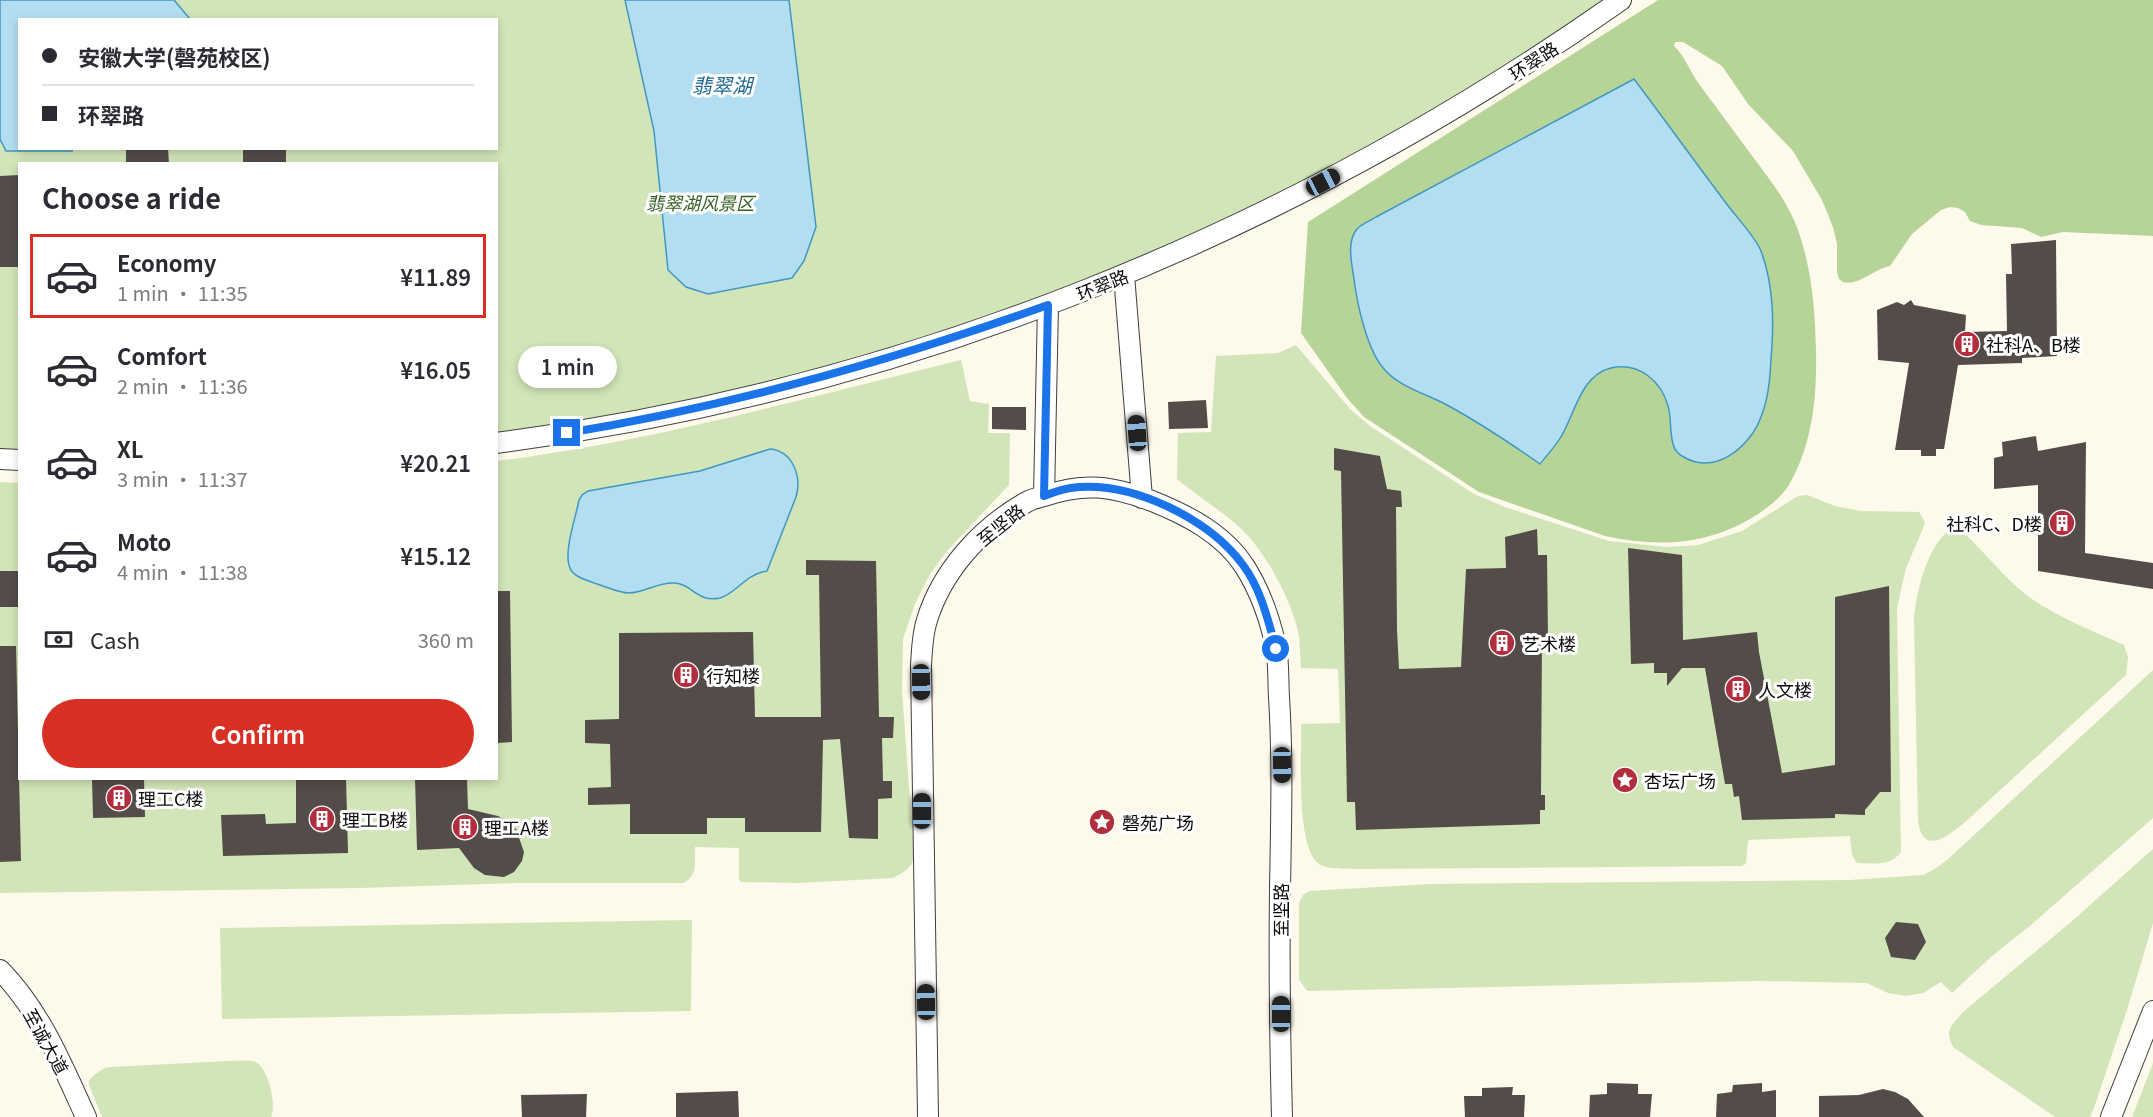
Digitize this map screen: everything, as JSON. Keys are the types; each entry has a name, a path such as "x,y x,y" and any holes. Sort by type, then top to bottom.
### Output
{"street":[{"name":"环翠路","path":"498,443 612,426 727,402 925,348 1048,305 1239,225 1392,146 1490,88 1621,0"},
{"path":"1124,275 1143,498"},
{"path":"1044,496 1048,305"},
{"path":"0,459 18,460"},
{"name":"至坚路","path":"928,1117 921,665 926,622 941,586 963,555 1005,516 1030,500 1060,490 1099,487 1121,490 1165,506 1205,527 1226,544 1244,567 1264,606 1276,649 1282,783 1280,891 1282,1117"},
{"name":"至诚大道","path":"0,970 17,988 44,1027 86,1117"},
{"path":"2111,1117 2153,1011"}],"green space":[{"name":"翡翠湖风景区","path":"0,0 1621,0 1306,191 925,348 498,443 498,162 18,162 18,460 0,459"},
{"path":"1658,0 2153,0 2153,236 2063,232 2041,237 2022,228 1981,225 1970,221 1965,212 1950,207 1941,210 1912,234 1890,266 1849,283 1839,279 1837,244 1833,227 1822,200 1793,151 1748,104 1722,66 1683,42 1675,42 1674,46 1696,79 1789,210 1807,260 1815,320 1814,402 1809,435 1798,468 1784,492 1758,514 1722,532 1703,538 1645,542 1605,536 1479,492 1364,417 1347,398 1301,333 1308,222","holes":["1634,79 1671,422 1667,402 1661,388 1654,380 1637,369 1617,367 1598,374 1590,381 1539,464 1498,434 1404,384 1384,369 1374,354 1355,288 1357,229"]},
{"path":"1296,345 1350,409 1370,426 1474,494 1505,507 1609,541 1667,547 1698,545 1742,531 1798,496 1807,495 1835,506 1861,511 1919,512 1925,522 1906,568 1897,608 1901,852 1897,857 1886,862 1857,863 1852,855 1850,836 1748,840 1746,863 1742,866 1355,869 1332,868 1319,864 1311,854 1303,820 1301,724 1340,723 1338,669 1301,668 1299,636 1292,610 1265,558 1241,529 1177,479 1178,433 1211,432 1216,356 1278,353"},
{"path":"961,360 970,401 989,404 988,433 1010,433 1009,485 947,551 930,574 915,604 903,639 902,690 914,857 904,872 893,878 798,883 741,882 739,879 739,848 695,847 694,872 683,883 518,883 359,888 0,893 0,482 18,483 18,780 498,780 498,461 614,442 788,403"},
{"path":"1949,530 1959,531 1966,535 2025,594 2048,610 2124,645 2128,657 2126,675 1963,824 1943,838 1931,841 1925,838 1918,822 1914,620 1917,597 1928,560 1941,538"},
{"path":"2153,670 2153,818 1952,993 1941,982 1923,993 1906,996 1888,993 1867,983 1758,981 1309,991 1299,979 1299,903 1303,895 1309,891 1431,884 1850,880 1923,875 1947,860"},
{"path":"2153,849 2153,923 2095,1105 2090,1117 2055,1117 1953,1047 1949,1036 1950,1028 1963,1012 2071,922"},
{"path":"692,920 691,1011 222,1019 220,928"},
{"path":"253,1061 263,1069 272,1095 271,1117 102,1117 89,1085 89,1080 101,1070 110,1067"},
{"path":"2153,1063 2153,1117 2132,1117 2134,1112"}],"water":[{"path":"0,0 174,0 189,18 18,18 18,150 72,150 6,151 0,139"},
{"name":"翡翠湖","path":"625,0 789,0 816,227 804,261 792,278 708,294 686,287 668,270 654,131"},
{"path":"1634,79 1750,233 1761,251 1771,291 1773,318 1770,378 1765,407 1753,433 1736,451 1721,460 1696,462 1683,457 1675,450 1668,406 1660,388 1654,381 1647,375 1630,368 1611,368 1601,372 1586,386 1562,435 1540,464 1459,412 1397,381 1384,369 1368,339 1360,313 1351,260 1352,240 1357,229 1363,224"},
{"path":"770,449 785,455 794,466 798,481 796,497 767,571 753,576 726,596 706,598 686,586 674,583 662,584 635,593 621,592 586,580 570,568 568,553 571,534 579,500 588,491 700,471"}],"building":[{"path":"126,150 168,150 169,162 126,162"},
{"path":"243,150 286,150 286,162 243,162"},
{"path":"18,175 18,267 0,267 0,176"},
{"name":"社科A、B楼","path":"2056,240 2057,356 2022,358 2022,363 1958,365 1944,449 1936,449 1936,456 1921,456 1921,450 1895,450 1909,363 1878,360 1877,310 1897,302 1904,305 1911,300 1914,305 1966,315 1965,332 2007,331 2006,274 2012,274 2011,244"},
{"path":"1206,400 1208,428 1169,429 1168,402"},
{"path":"992,407 1026,407 1026,430 992,429"},
{"name":"社科C、D楼","path":"2036,436 2038,451 2086,442 2085,553 2153,563 2153,589 2038,571 2038,485 1994,489 1994,458 2003,456 2002,442"},
{"name":"艺术楼","path":"1334,448 1380,456 1387,489 1401,491 1402,507 1396,507 1399,669 1461,667 1466,569 1506,568 1505,537 1537,529 1538,555 1547,555 1548,637 1542,637 1541,795 1545,795 1545,810 1540,810 1540,824 1356,830 1355,802 1347,802 1341,471 1334,470"},
{"name":"人文楼","path":"1628,548 1682,555 1683,640 1757,632 1782,773 1835,765 1835,597 1889,586 1891,792 1880,792 1865,810 1865,815 1835,814 1835,818 1742,820 1739,796 1734,797 1732,784 1725,784 1705,668 1682,668 1667,686 1667,673 1654,673 1654,663 1631,664"},
{"name":"行知楼","path":"806,560 876,561 879,717 894,717 893,738 882,738 883,781 892,781 892,798 878,799 878,839 849,838 840,739 823,740 821,832 745,832 745,818 707,818 707,834 630,834 630,804 588,805 588,788 611,787 610,744 585,743 585,720 619,719 619,633 753,632 755,717 821,717 819,575 806,575"},
{"path":"0,571 18,571 18,607 0,607"},
{"path":"498,591 510,591 512,742 498,743"},
{"path":"0,646 16,646 21,861 0,862"},
{"name":"理工C楼","path":"92,780 144,780 145,817 93,818"},
{"name":"理工B楼","path":"296,780 346,780 348,853 223,856 221,815 265,814 266,824 296,823"},
{"name":"理工A楼","path":"415,780 467,780 468,809 506,820 516,829 524,852 522,861 514,872 504,877 485,875 474,868 459,848 417,850"},
{"path":"1896,922 1918,924 1926,942 1915,960 1891,957 1885,938"},
{"path":"1607,1083 1638,1084 1638,1094 1652,1094 1650,1117 1589,1117 1590,1095 1607,1094"},
{"path":"1762,1083 1762,1092 1776,1090 1776,1117 1716,1117 1717,1094 1732,1092 1733,1085"},
{"path":"1513,1087 1512,1095 1525,1095 1524,1117 1465,1117 1464,1096 1482,1096 1482,1088"},
{"path":"1883,1089 1908,1099 1924,1117 1819,1117 1819,1096 1859,1095"},
{"path":"738,1091 739,1117 676,1117 676,1093"},
{"path":"587,1094 586,1117 522,1117 521,1095"}],"place":[{"name":"社科A、B楼","path":"1967,344"},
{"name":"社科C、D楼","path":"2062,523"},
{"name":"艺术楼","path":"1502,643"},
{"name":"行知楼","path":"686,675"},
{"name":"人文楼","path":"1738,689"},
{"name":"杏坛广场","path":"1625,780"},
{"name":"理工C楼","path":"119,798"},
{"name":"理工B楼","path":"322,819"},
{"name":"磬苑广场","path":"1102,822"},
{"name":"理工A楼","path":"465,827"}],"route":[{"path":"567,433 612,426 788,387 925,348 1048,305 1044,496 1078,487 1121,490 1165,506 1205,527 1226,544 1244,567 1264,606 1276,649"}]}
